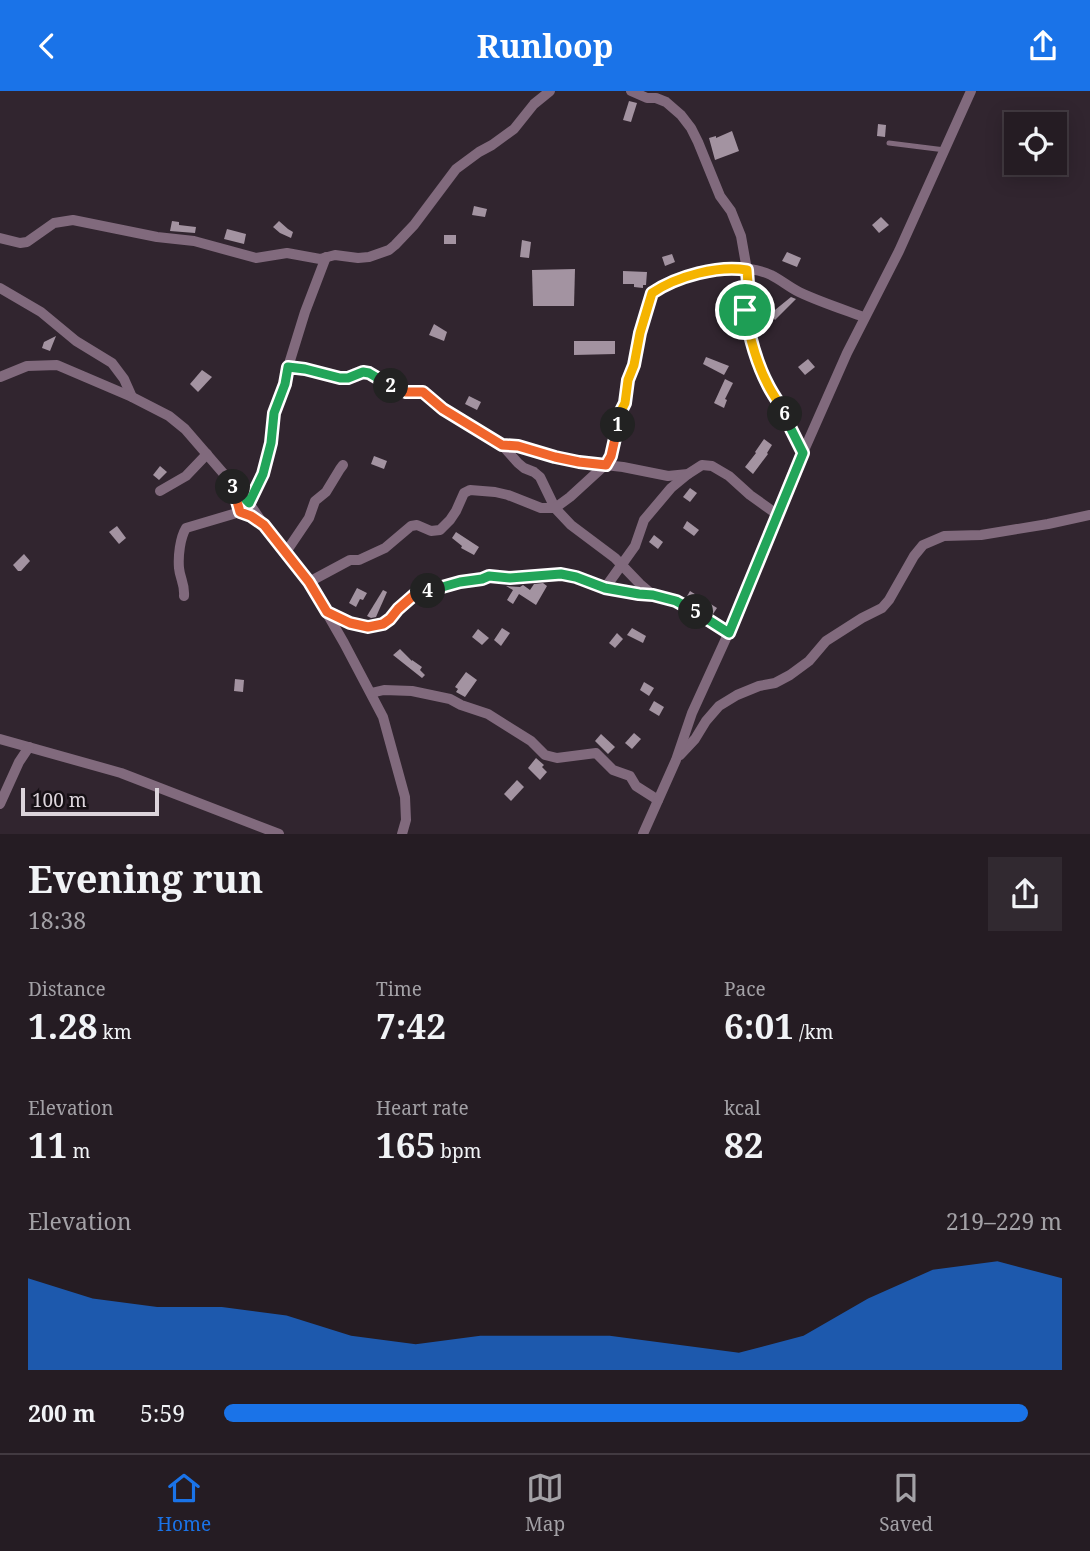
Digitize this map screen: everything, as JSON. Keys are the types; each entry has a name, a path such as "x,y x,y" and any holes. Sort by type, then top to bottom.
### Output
{"street":[{"path":"0,238 12,243 27,242 54,223 73,220 157,237 194,241 256,258 287,253 320,259 335,255 369,257 389,250 414,225 456,169 514,129 534,104 550,91"},
{"path":"631,91 647,98 659,94 681,115 691,128 720,196 731,211 741,236 748,284 745,310 758,363 803,453"},
{"path":"643,834 790,482 847,353 888,273 971,91"},
{"path":"249,503 263,474 271,443 274,413 326,257"},
{"path":"309,582 350,560 385,548 411,526 417,525 431,531 440,530 456,511 464,493 470,490 508,495 541,508 555,508 570,497 606,465 611,456 652,293 684,278 733,268 771,275 787,287 864,317"},
{"path":"0,288 41,312 76,341 112,363 124,379 132,397"},
{"path":"0,377 27,366 57,365 132,397 177,421 249,503 309,582 327,612 383,717 405,797 407,810 402,834"},
{"path":"288,367 340,378 369,373 406,392 423,392 443,409 502,445 518,463 540,477 555,508 571,525 615,558 653,595"},
{"path":"502,445 518,446 579,462 668,476 688,474"},
{"path":"160,491 186,476 206,454"},
{"path":"286,552 309,517 315,501 326,492 343,465"},
{"path":"605,588 635,546 650,513 671,488 702,465 712,466 729,476 778,515"},
{"path":"232,485 240,512"},
{"path":"184,596 179,568 186,528 240,512 264,525"},
{"path":"676,760 719,706 737,695 775,683 790,675 809,661 826,641 881,608 889,600 923,545 944,536 981,535 1090,515"},
{"path":"327,612 350,623 368,627 383,624 414,595 460,582 489,576 510,578 561,574 605,588 653,595 687,607 729,633"},
{"path":"371,693 384,690 440,695 488,714 531,741 545,755 557,758 596,753 613,770 630,776 636,786 658,800"},
{"path":"0,739 121,773 279,834"},
{"path":"0,804 19,762 29,747"}],"lane":[{"path":"889,143 945,150"}],"building":[{"path":"629,101 637,103 631,122 623,120"},
{"path":"878,124 886,125 885,137 877,136"},
{"path":"732,131 739,151 715,160 709,138"},
{"path":"474,206 487,209 485,217 472,215"},
{"path":"881,217 889,225 879,233 872,225"},
{"path":"172,221 179,222 179,225 196,227 195,233 170,231"},
{"path":"279,221 293,232 291,238 273,227"},
{"path":"227,229 246,234 244,244 224,239"},
{"path":"444,235 456,235 456,244 444,244"},
{"path":"522,240 531,242 529,258 520,257"},
{"path":"787,252 801,258 797,267 782,261"},
{"path":"672,254 675,262 665,266 662,257"},
{"path":"575,269 574,306 533,306 532,270"},
{"path":"623,271 647,272 646,285 643,285 643,288 634,287 634,284 623,284"},
{"path":"791,297 796,299 775,320 770,314"},
{"path":"434,324 447,332 444,341 429,335"},
{"path":"56,336 50,351 42,348 44,342"},
{"path":"574,341 615,341 615,354 574,355"},
{"path":"706,357 729,366 724,375 703,364"},
{"path":"808,359 815,367 805,375 798,367"},
{"path":"202,370 212,377 198,392 190,384"},
{"path":"725,379 733,383 725,399 724,408 714,403"},
{"path":"469,396 481,402 477,410 465,404"},
{"path":"764,439 772,445 753,474 745,467"},
{"path":"374,456 387,461 384,469 371,464"},
{"path":"160,466 167,472 159,480 153,475"},
{"path":"690,488 697,493 690,502 683,497"},
{"path":"687,521 699,530 694,536 683,528"},
{"path":"117,526 126,538 119,544 109,532"},
{"path":"456,532 479,547 474,555 461,548 452,538"},
{"path":"654,535 663,542 658,549 649,542"},
{"path":"24,554 30,561 18,571 13,565"},
{"path":"543,583 547,586 536,605 519,594 513,604 507,600 513,590 506,586 523,585 530,590 534,584"},
{"path":"357,588 367,593 356,607 349,603"},
{"path":"383,590 387,592 376,617 367,616"},
{"path":"690,591 717,608 713,614 686,598"},
{"path":"502,628 510,633 501,646 494,640"},
{"path":"632,628 646,636 643,643 627,635"},
{"path":"478,629 489,638 482,645 472,637"},
{"path":"617,633 623,639 615,648 609,643"},
{"path":"400,649 422,667 420,670 425,675 422,678 393,655"},
{"path":"466,672 477,680 465,697 456,692 458,689 455,687"},
{"path":"235,679 244,680 243,692 234,691"},
{"path":"644,682 654,688 649,696 640,690"},
{"path":"654,701 664,707 659,716 649,710"},
{"path":"634,733 641,739 632,749 625,743"},
{"path":"601,734 615,747 608,754 595,741"},
{"path":"536,758 547,772 540,780 528,768"},
{"path":"517,780 524,787 511,801 504,794"}],"route":[{"path":"713,270 747,270 745,310 748,329 766,383 786,415 803,453 729,633 676,601 592,585 576,577 561,574 510,578 489,576 460,582 414,595 383,624 368,627 350,623 327,612 309,582 264,525 240,512 232,485 249,503 263,474 271,443 274,413 288,367 340,378 369,373 406,392 423,392 460,421 502,445 518,446 579,462 606,465 611,456 652,293 684,278 713,270"}]}
